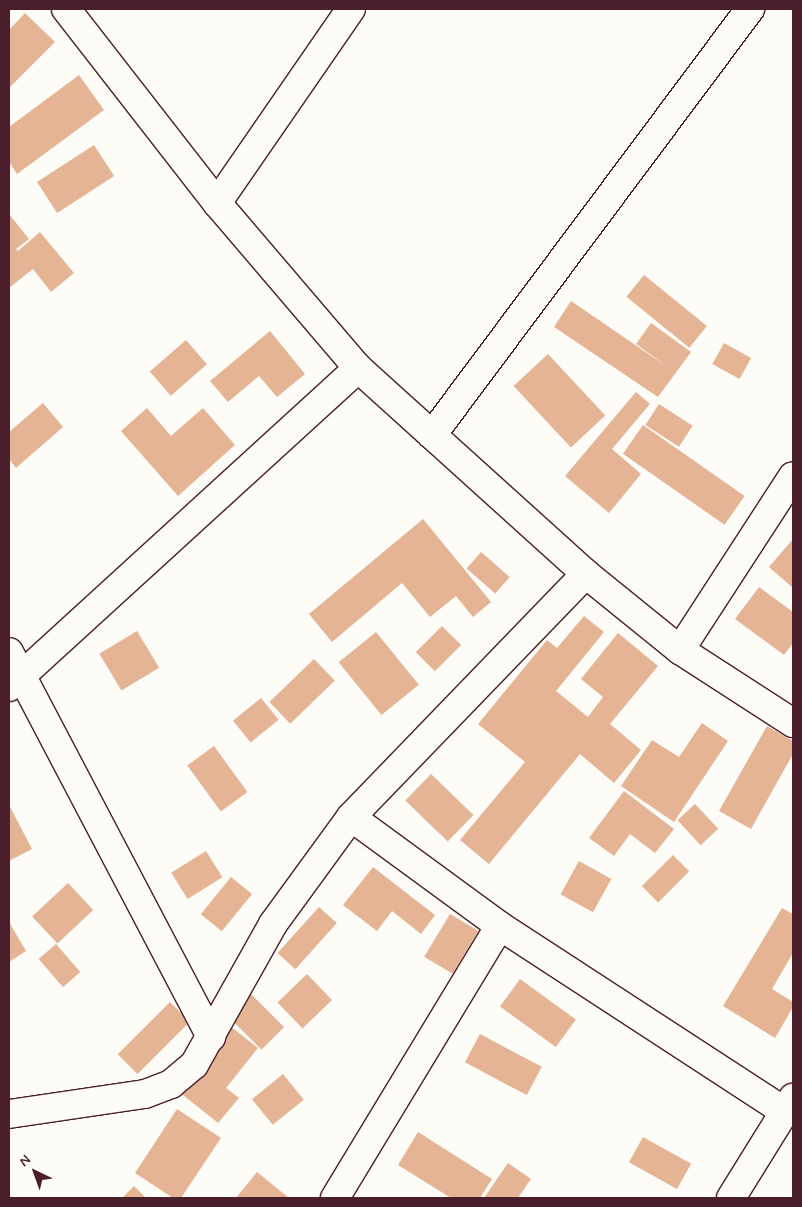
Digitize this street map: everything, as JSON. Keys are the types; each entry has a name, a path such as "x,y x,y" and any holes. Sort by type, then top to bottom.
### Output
{"street":[{"path":"66,9 216,203 358,368 586,574 680,650 793,723"},
{"path":"216,203 351,9"},
{"path":"432,435 750,9"},
{"path":"15,683 101,600 358,368"},
{"path":"680,650 793,476"},
{"path":"9,1114 145,1094 171,1084 194,1065 273,924 351,817 586,574"},
{"path":"9,652 15,683 211,1037"},
{"path":"351,817 500,926 789,1105 731,1198"},
{"path":"335,1198 500,926"}],"building":[{"path":"25,13 55,42 9,88 9,30"},
{"path":"79,75 104,110 17,174 9,162 9,127"},
{"path":"94,145 114,176 57,213 37,182"},
{"path":"9,214 29,239 16,249 18,251 40,232 74,273 51,292 33,269 9,288"},
{"path":"644,275 707,326 689,348 626,297"},
{"path":"571,301 669,368 636,344 651,323 691,352 658,397 554,327"},
{"path":"270,331 305,374 277,397 259,376 228,402 210,381"},
{"path":"186,340 207,364 171,396 150,371"},
{"path":"724,343 751,358 739,379 712,364"},
{"path":"548,354 605,415 571,447 514,386"},
{"path":"636,392 650,404 612,449 641,474 609,513 565,476"},
{"path":"43,403 63,427 16,468 9,459 9,432"},
{"path":"659,404 693,426 679,447 645,425"},
{"path":"147,408 171,436 203,408 235,445 178,496 121,431"},
{"path":"643,425 745,496 724,525 623,454"},
{"path":"423,519 491,602 473,617 456,596 430,617 402,583 332,642 309,614"},
{"path":"793,539 793,588 769,567"},
{"path":"481,552 510,577 495,594 467,569"},
{"path":"759,587 793,612 793,643 784,655 735,619"},
{"path":"584,616 604,632 556,691 588,717 603,697 581,679 618,633 658,666 610,724 641,750 614,783 580,754 489,864 460,840 525,762 478,724 547,640 557,648"},
{"path":"442,626 461,645 435,671 416,652"},
{"path":"137,631 159,668 121,691 99,654"},
{"path":"376,632 419,685 381,715 339,662"},
{"path":"314,659 335,681 290,724 269,702"},
{"path":"261,698 279,720 251,742 233,721"},
{"path":"702,723 728,741 674,822 621,786 652,740 679,757"},
{"path":"767,726 793,741 793,754 751,829 719,811"},
{"path":"214,746 248,792 221,812 187,765"},
{"path":"431,774 473,815 448,842 405,801"},
{"path":"624,791 674,829 655,853 630,834 614,856 589,838"},
{"path":"695,804 718,829 701,845 677,820"},
{"path":"9,805 32,849 9,861"},
{"path":"206,851 222,877 188,899 171,873"},
{"path":"673,855 689,871 658,902 642,886"},
{"path":"579,861 611,879 593,912 561,894"},
{"path":"373,867 435,915 421,934 392,911 377,931 343,905"},
{"path":"231,877 252,894 222,931 201,914"},
{"path":"68,883 93,910 57,943 32,916"},
{"path":"319,907 337,923 295,969 278,953"},
{"path":"782,908 793,914 793,953 772,989 793,1002 793,1007 775,1038 723,1006"},
{"path":"450,914 478,931 453,974 424,957"},
{"path":"9,922 26,951 9,962"},
{"path":"56,944 80,972 63,987 39,959"},
{"path":"307,974 332,1000 303,1028 278,1002"},
{"path":"520,979 576,1020 556,1047 500,1007"},
{"path":"248,991 284,1027 261,1050 225,1014"},
{"path":"170,1002 190,1022 137,1074 118,1054"},
{"path":"230,1026 258,1048 226,1088 239,1098 218,1123 178,1091"},
{"path":"480,1034 542,1067 527,1095 465,1062"},
{"path":"283,1074 304,1100 273,1125 252,1099"},
{"path":"177,1109 221,1138 181,1198 173,1198 135,1173"},
{"path":"418,1132 492,1179 480,1198 451,1198 398,1165"},
{"path":"643,1137 691,1164 677,1189 629,1162"},
{"path":"508,1163 531,1179 518,1198 484,1198"},
{"path":"257,1172 289,1198 236,1198"},
{"path":"134,1186 146,1198 122,1198"}]}
